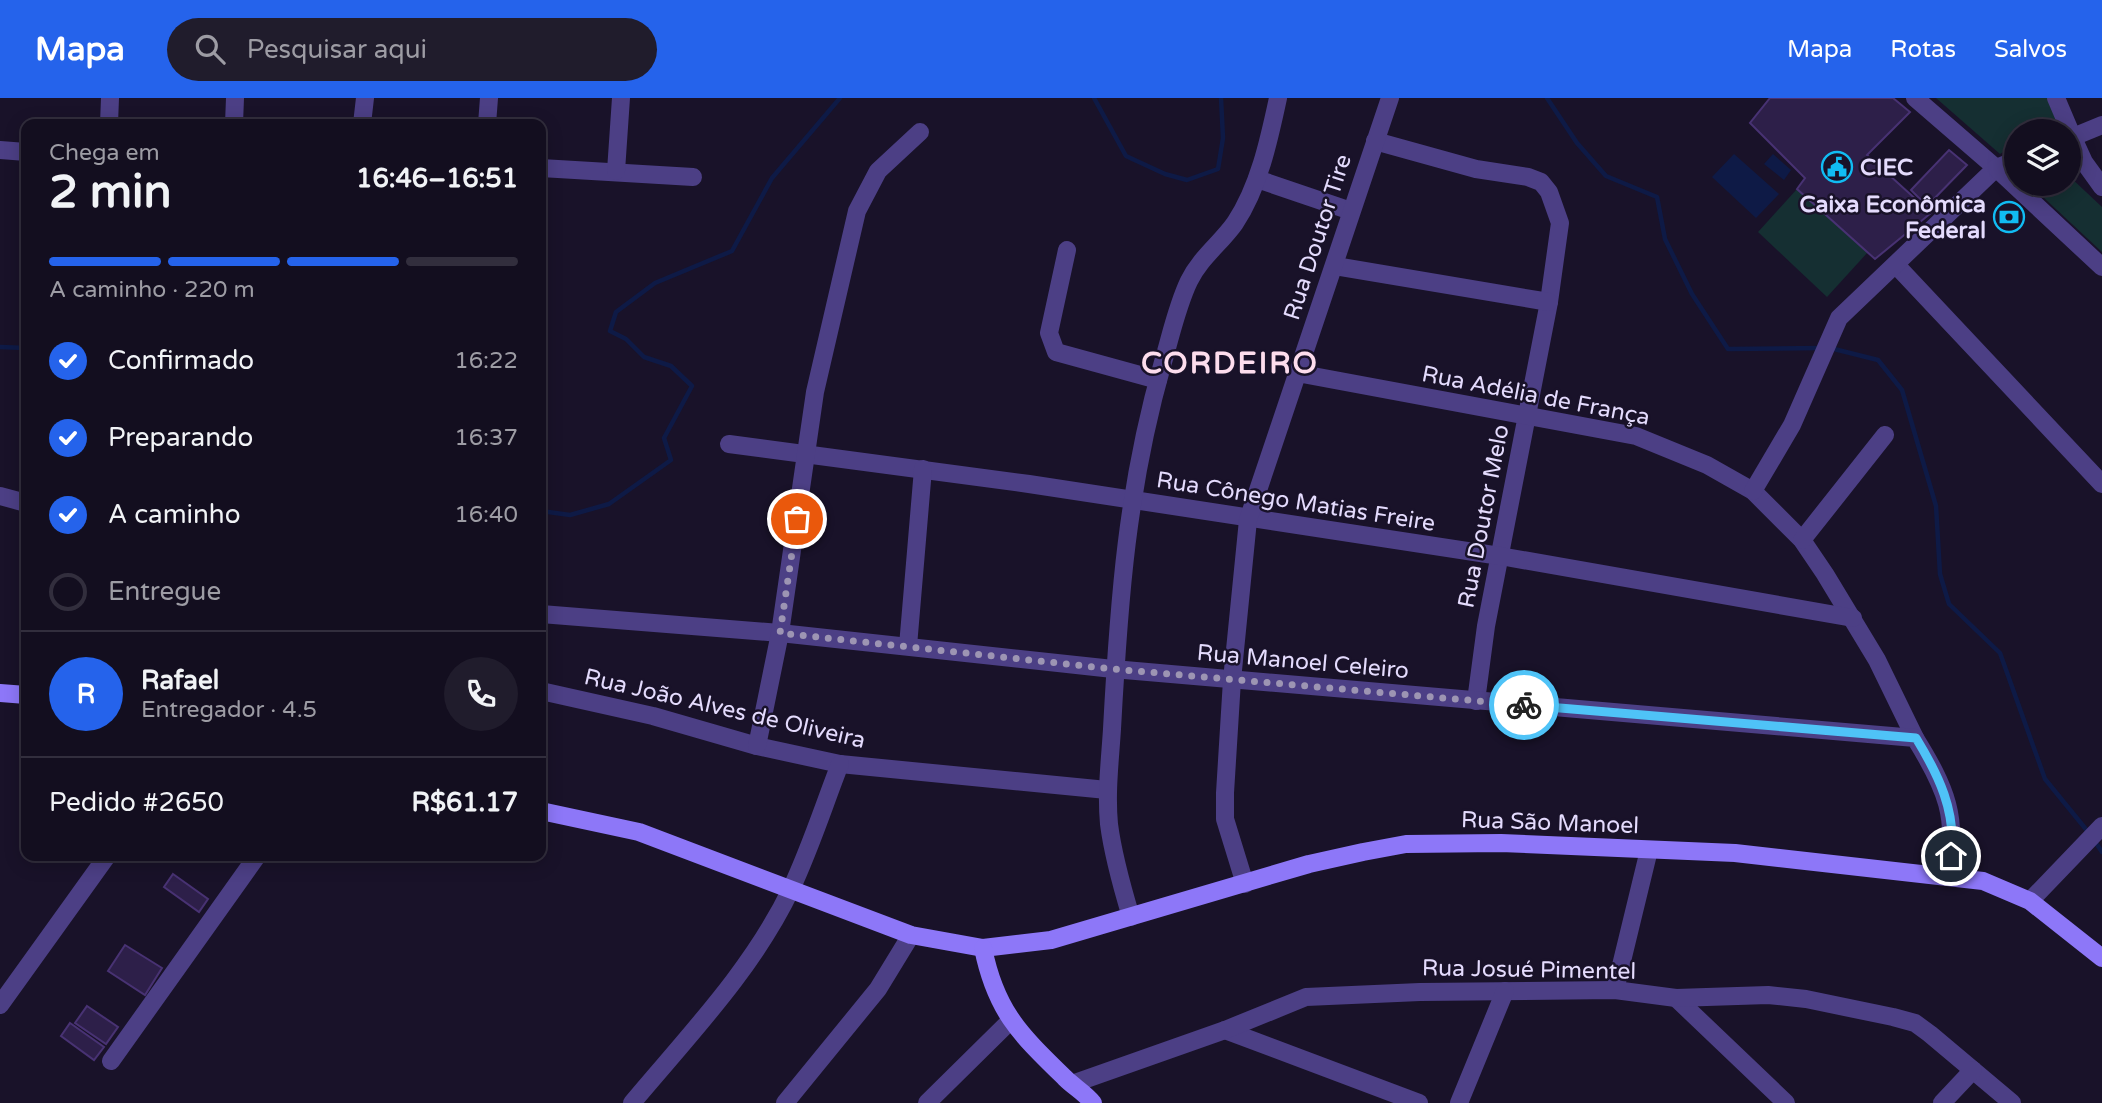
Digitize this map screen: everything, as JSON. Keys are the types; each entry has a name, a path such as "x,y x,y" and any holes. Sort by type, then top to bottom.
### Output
{"main road":[{"path":"0,693 21,695"},
{"name":"Rua São Manoel","path":"546,812 639,832 911,935 983,948 1051,940 1309,864 1406,844 1502,843 1813,860 1983,881 2031,901 2102,958"},
{"path":"983,948 995,996 1010,1021 1086,1101"}],"street":[{"path":"109,119 110,98"},
{"path":"234,119 235,98"},
{"path":"363,119 365,98"},
{"path":"487,119 489,98"},
{"path":"616,172 621,98"},
{"path":"1130,917 1115,857 1107,790 1113,669 1130,500 1158,380 1189,280 1233,226 1257,179 1278,98"},
{"name":"Rua Doutor Tire","path":"1245,884 1225,819 1232,680 1248,520 1390,98"},
{"path":"1915,98 1996,167 2102,267"},
{"path":"2056,98 2064,119"},
{"path":"2081,134 2102,125"},
{"path":"757,746 780,633 805,452 829,321 857,211 878,171 920,132"},
{"name":"Rua Doutor Melo","path":"1375,141 1476,169 1528,177 1541,182 1549,192 1560,223 1549,302 1500,556 1476,701"},
{"path":"0,150 21,152"},
{"path":"2081,157 2102,187"},
{"path":"1753,491 1792,425 1822,362 1839,317 1996,167 2004,164"},
{"path":"546,168 693,177"},
{"path":"1257,179 1351,211"},
{"path":"1067,250 1049,333 1056,352 1158,380"},
{"path":"1896,265 2102,484"},
{"path":"1335,266 1549,302"},
{"name":"Rua Adélia de França","path":"1297,373 1636,436 1664,445 1753,491 1802,540 1853,618 1916,738"},
{"path":"1802,540 1885,435"},
{"name":"Rua Cônego Matias Freire","path":"729,444 923,469 1500,556 1819,615 1853,618"},
{"path":"908,646 923,469"},
{"path":"0,496 21,502"},
{"name":"Rua Manoel Celeiro","path":"546,614 780,633 1232,680 1916,738"},
{"name":"Rua João Alves de Oliveira","path":"546,692 653,716 757,746 840,764 1107,790"},
{"path":"1916,738 1930,761 1952,818 1954,837 1947,876"},
{"path":"632,1103 732,983 763,938 791,889 840,764"},
{"path":"2031,901 2102,825"},
{"path":"1615,990 1649,850"},
{"path":"0,1005 103,861"},
{"path":"111,1061 253,861"},
{"path":"785,1103 878,989 911,935"},
{"name":"Rua Josué Pimentel","path":"1072,1084 1225,1030 1289,1002 1315,995 1615,990 1676,998 1769,995 1806,999 1893,1017 1915,1024 2012,1103"},
{"path":"1459,1103 1505,991"},
{"path":"1676,998 1786,1103"},
{"path":"927,1103 1010,1021"},
{"path":"1225,1030 1419,1103"},
{"path":"1942,1103 1973,1070"}],"green space":[{"path":"1936,98 2047,98 2056,119 2004,119 2004,152 2000,154"},
{"path":"2081,187 2102,207 2102,252 2042,196 2081,196"},
{"path":"1797,189 1868,252 1827,297 1758,232"}],"water":[{"path":"1734,154 1779,194 1756,218 1712,177"},
{"path":"1773,154 1791,170 1784,180 1764,164"}],"building":[{"name":"CIEC","path":"1770,98 1893,98 1910,112 1867,155 1931,213 1875,259 1797,189 1805,178 1750,123"},
{"path":"1949,150 1967,165 1927,206 1911,190"},
{"path":"173,874 208,899 199,912 164,887"},
{"path":"125,945 162,968 145,995 108,971"},
{"path":"87,1006 118,1027 106,1044 75,1023"},
{"path":"70,1023 104,1047 94,1060 61,1036"}],"waterway":[{"path":"546,512 570,515 609,504 671,460 664,438 692,386 671,366 644,357 626,339 610,331 616,312 655,283 732,251 772,178 840,98"},
{"path":"1094,98 1126,156 1165,174 1187,180 1218,169 1223,138 1221,98"},
{"path":"1547,98 1577,143 1606,176 1657,197 1665,239 1692,294 1728,349 1821,348"},
{"path":"0,347 21,348"},
{"path":"1830,348 1878,360 1902,390 1936,506 1940,574 1949,604 2000,653 2045,779 2089,833"},
{"path":"2094,840 2102,852"}],"way so far":[{"path":"797,519 780,633 1113,669 1524,705"}],"place":[{"name":"CIEC","path":"1837,167"},
{"name":"Caixa Econômica Federal","path":"2009,217"}],"district":[{"name":"CORDEIRO","path":"1230,363"}],"route":[{"path":"1524,705 1916,738 1930,761 1952,818 1954,837 1951,856"}]}
